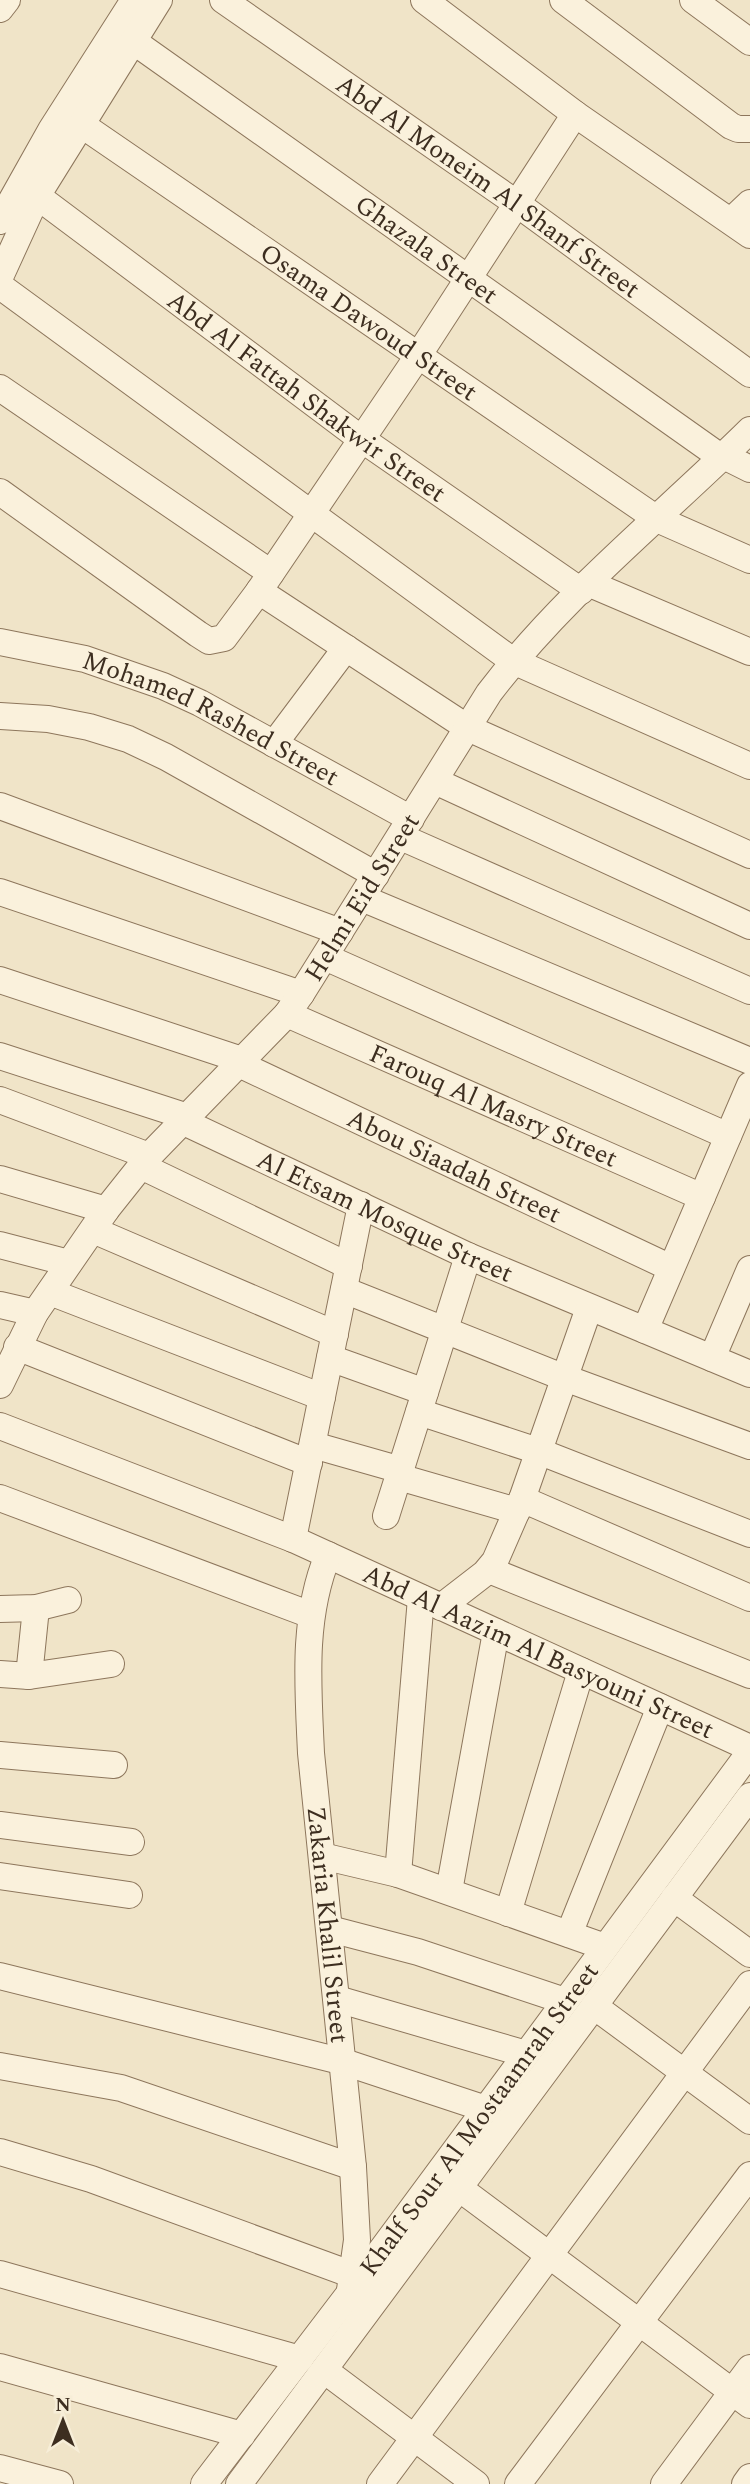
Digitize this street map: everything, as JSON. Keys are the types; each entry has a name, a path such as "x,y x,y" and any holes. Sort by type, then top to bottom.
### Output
{"street":[{"path":"0,9 7,0"},
{"path":"0,221 51,130 134,0"},
{"path":"0,277 37,196 159,0"},
{"name":"Abd Al Moneim Al Shanf Street","path":"223,0 516,203 750,374"},
{"path":"424,0 575,114 744,219"},
{"path":"563,0 730,126 750,129"},
{"path":"693,0 750,42"},
{"name":"Ghazala Street","path":"133,41 723,457 750,469"},
{"path":"0,492 209,641 224,638 418,356 575,114"},
{"name":"Osama Dawoud Street","path":"82,125 657,519 750,560"},
{"name":"Abd Al Fattah Shakwir Street","path":"37,196 360,438 584,587 750,652"},
{"path":"0,286 513,661 750,766"},
{"path":"0,388 265,582 346,648 468,728 750,855"},
{"name":"Helmi Eid Street","path":"0,1385 42,1302 99,1220 145,1161 294,1004 489,693 513,661 584,587 750,430"},
{"name":"Mohamed Rashed Street","path":"0,642 85,659 124,671 200,703 274,744 406,828 750,991"},
{"path":"274,744 346,648"},
{"path":"0,716 48,719 89,727 128,739 166,757 376,875"},
{"path":"435,781 750,926"},
{"path":"0,806 340,932"},
{"name":"Farouq Al Masry Street","path":"0,892 294,1004 702,1197"},
{"path":"362,898 750,1061"},
{"path":"325,957 728,1136"},
{"name":"Abou Siaadah Street","path":"0,980 240,1062 671,1268"},
{"name":"Al Etsam Mosque Street","path":"0,1056 186,1120 468,1256 750,1374"},
{"path":"645,1330 750,1085"},
{"path":"0,1100 145,1161 346,1278 445,1331 750,1446"},
{"path":"0,1179 99,1220 333,1346 422,1402 538,1451 750,1534"},
{"path":"293,1539 361,1205"},
{"path":"0,1245 69,1262"},
{"path":"386,1516 468,1256"},
{"path":"712,1358 750,1269"},
{"path":"0,1305 42,1302 322,1396"},
{"path":"398,1874 431,1602 489,1570 498,1555 519,1505 589,1308"},
{"path":"17,1347 311,1454 400,1473 519,1505 750,1598"},
{"name":"Abd Al Aazim Al Basyouni Street","path":"0,1426 293,1539 750,1750"},
{"path":"0,1498 311,1615"},
{"name":"Zakaria Khalil Street","path":"328,1555 319,1577 311,1615 308,1689 353,2167 357,2240 351,2284"},
{"path":"489,1570 750,1675"},
{"path":"0,1609 36,1608 68,1600"},
{"path":"29,1676 36,1608"},
{"path":"449,1891 496,1632"},
{"path":"0,1674 29,1676 111,1664"},
{"path":"508,1913 581,1671"},
{"path":"569,1934 660,1707"},
{"name":"Khalf Sour Al Mostaamrah Street","path":"204,2484 300,2359 351,2284 485,2109 750,1750"},
{"path":"0,1755 114,1765"},
{"path":"239,2484 750,1796"},
{"path":"0,1825 131,1842"},
{"path":"322,1856 398,1874 605,1947"},
{"path":"0,1876 129,1895"},
{"path":"674,1898 750,1954"},
{"path":"330,1928 418,1952 565,2001"},
{"path":"0,1976 344,2062 485,2109"},
{"path":"380,2484 750,1984"},
{"path":"337,1999 526,2054"},
{"path":"594,2006 750,2121"},
{"path":"0,2066 121,2088 353,2167"},
{"path":"0,2152 91,2179 351,2284"},
{"path":"517,2484 750,2175"},
{"path":"459,2188 741,2398"},
{"path":"0,2274 300,2359"},
{"path":"0,2367 242,2435"},
{"path":"664,2484 741,2398 750,2368"},
{"path":"324,2370 476,2484"},
{"path":"0,2468 60,2484"},
{"path":"745,2484 750,2477"}]}
